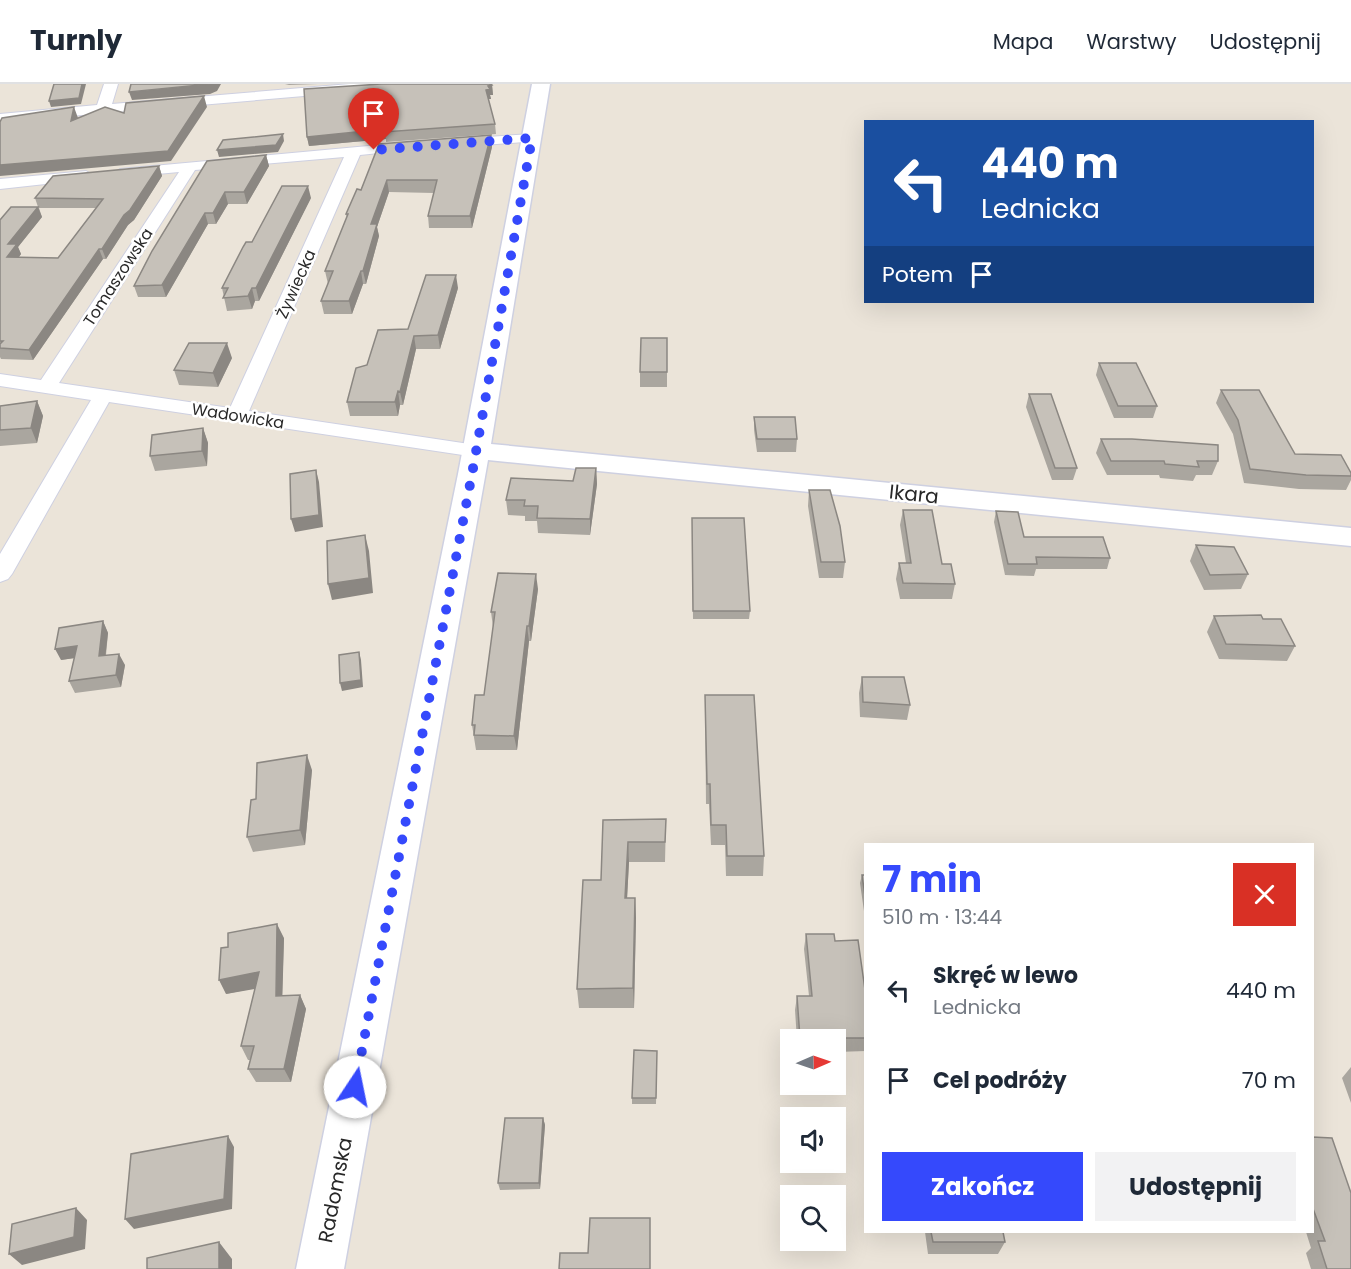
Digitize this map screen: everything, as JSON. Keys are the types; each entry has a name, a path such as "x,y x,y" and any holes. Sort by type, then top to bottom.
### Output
{"street":[{"path":"103,109 111,84"},
{"path":"0,118 103,109 254,90 396,84"},
{"name":"Radomska","path":"320,1269 476,451 541,84"},
{"path":"444,143 532,138"},
{"path":"0,196 6,183 422,145"},
{"name":"Żywiecka","path":"237,416 354,152"},
{"name":"Tomaszowska","path":"46,387 190,166"},
{"name":"Wadowicka","path":"0,380 476,451"},
{"path":"0,574 103,396"},
{"name":"Ikara","path":"476,451 1351,537"}],"building":[{"path":"54,84 82,84 79,98 49,101"},
{"path":"131,84 210,84 129,92"},
{"path":"381,84 491,84 488,86 490,89 486,90 495,124 384,132 386,129 307,137 304,89"},
{"path":"204,96 168,151 0,165 0,122 2,118 74,107 71,121 105,107 124,113 126,103"},
{"path":"283,134 276,145 217,150 223,140"},
{"path":"491,135 470,216 428,216 437,180 387,180 371,224 377,224 363,271 361,271 349,301 321,301 333,271 325,271 348,214 346,214 357,189 361,190 379,144"},
{"path":"266,155 244,192 225,192 213,213 205,213 162,285 134,286 152,251 207,161"},
{"path":"159,166 29,350 0,348 3,341 0,341 0,220 11,207 38,207 8,244 17,244 7,257 58,258 103,199 35,198 53,176"},
{"path":"282,186 308,186 256,288 252,288 248,296 223,298 228,288 222,288 243,247 246,242 252,242"},
{"path":"426,275 456,275 438,335 414,336 400,392 398,391 395,402 347,402 356,368 367,365 378,330 408,329"},
{"path":"641,338 667,338 667,372 640,372"},
{"path":"189,343 227,343 213,373 174,370"},
{"path":"1099,363 1136,363 1157,406 1118,406"},
{"path":"1221,390 1259,390 1295,454 1341,455 1351,476 1306,475 1250,469 1238,420"},
{"path":"1029,394 1051,394 1077,468 1055,468"},
{"path":"37,401 31,428 0,430 0,406"},
{"path":"754,417 795,417 797,439 757,439"},
{"path":"203,428 202,451 150,456 152,435"},
{"path":"1101,439 1218,445 1218,461 1197,461 1199,467 1165,464 1164,461 1111,461"},
{"path":"576,468 596,468 590,519 537,518 538,506 524,506 525,500 506,500 511,478 573,481"},
{"path":"316,470 319,515 291,519 290,474"},
{"path":"809,490 830,490 840,526 845,562 821,562"},
{"path":"903,510 932,510 942,564 951,564 955,584 903,583 899,563 911,563"},
{"path":"996,511 1018,512 1024,537 1103,537 1110,558 1036,557 1037,564 1008,564"},
{"path":"692,518 744,518 750,611 693,611"},
{"path":"365,535 369,578 328,584 327,541"},
{"path":"1196,545 1234,547 1248,574 1210,575"},
{"path":"498,573 536,574 529,626 527,626 514,736 474,735 475,725 472,725 475,695 484,695 495,612 491,612"},
{"path":"1261,615 1263,619 1281,619 1295,646 1226,644 1214,616"},
{"path":"103,621 99,656 119,654 116,675 69,681 77,646 55,649 59,628"},
{"path":"359,652 361,680 340,683 339,655"},
{"path":"862,677 904,677 910,705 863,702"},
{"path":"705,695 754,695 764,856 727,856 726,825 711,825 710,784 707,784"},
{"path":"307,755 300,830 247,837 251,800 256,799 257,763"},
{"path":"666,819 665,842 628,842 625,898 635,898 633,988 577,989 583,880 601,880 603,820"},
{"path":"277,924 276,996 300,995 284,1069 248,1069 254,1046 241,1046 259,972 219,980 221,948 228,947 228,933"},
{"path":"806,934 834,934 835,941 858,940 864,983 864,1038 846,1038 846,1029 799,1029 797,996 812,996"},
{"path":"634,1050 657,1051 656,1098 632,1098"},
{"path":"505,1118 543,1118 539,1183 498,1183"},
{"path":"228,1136 224,1199 125,1219 131,1154"},
{"path":"1314,1137 1332,1138 1351,1193 1351,1269 1327,1269 1318,1241 1325,1241 1314,1211"},
{"path":"76,1208 74,1237 9,1254 12,1224"},
{"path":"590,1218 650,1218 650,1269 559,1269 560,1253 588,1253"},
{"path":"931,1233 1003,1233 1005,1242 933,1242"},
{"path":"219,1242 219,1269 147,1269 147,1258"}],"route":[{"path":"355,1087 472,474 532,138 374,150"}]}
